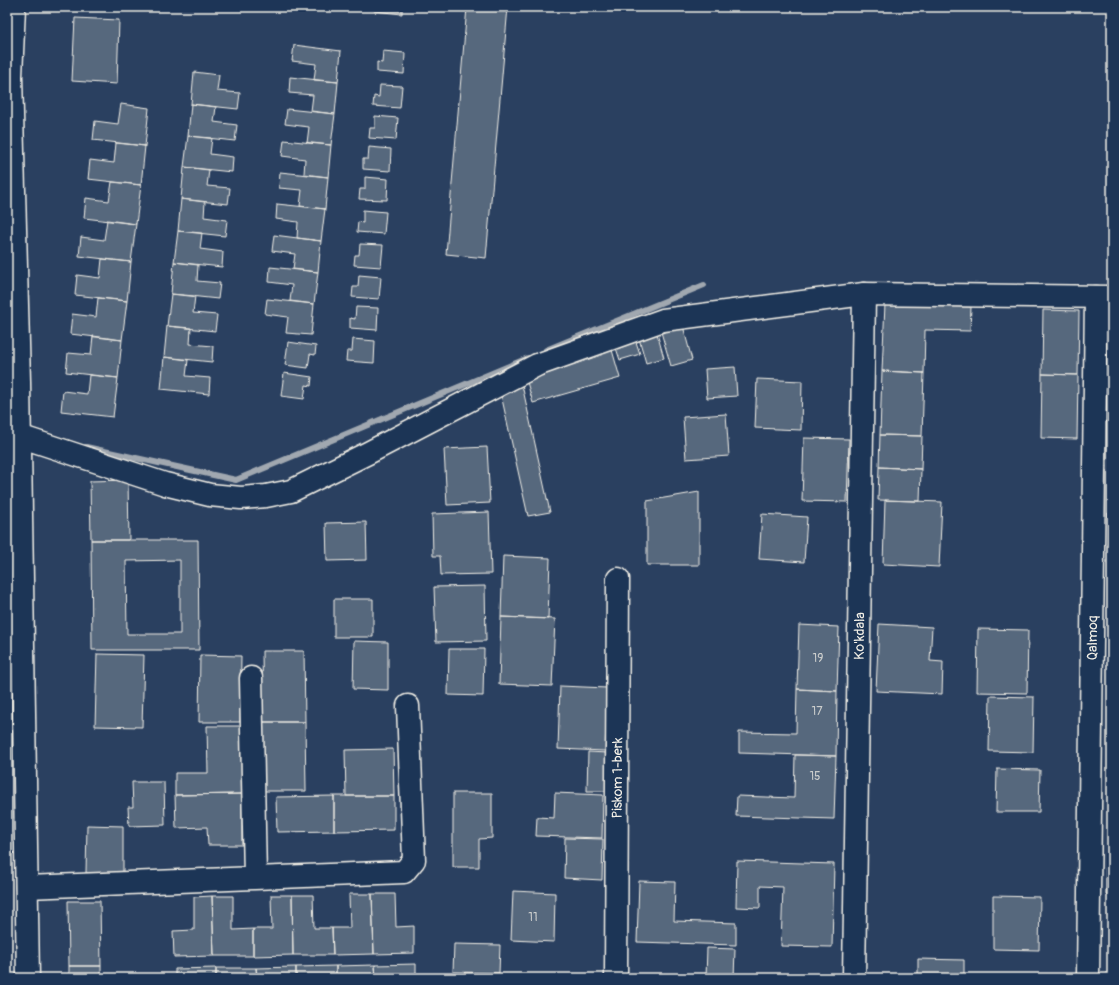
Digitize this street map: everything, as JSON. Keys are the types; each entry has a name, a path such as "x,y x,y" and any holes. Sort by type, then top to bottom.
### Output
{"street":[{"path":"14,7 11,76 19,382 13,434 27,888 28,978"},
{"path":"13,434 165,484 210,495 241,498 266,496 291,491 368,453 537,365 664,320 864,294 1104,297"},
{"name":"Ko'kdala","path":"854,978 864,294"},
{"name":"Qalmoq","path":"1088,978 1104,297"},
{"name":"Piskom 1-berk","path":"616,978 618,578"},
{"path":"251,678 255,878"},
{"path":"27,888 404,872 414,860 408,706"}],"building":[{"path":"374,7 402,7 402,14 374,11"},
{"path":"467,7 508,7 486,258 446,254"},
{"path":"75,18 119,20 117,84 72,81"},
{"path":"294,45 341,51 338,82 314,80 316,64 292,61"},
{"path":"383,51 405,53 404,74 377,72 377,62 382,63"},
{"path":"194,72 219,75 217,91 240,93 238,109 191,104"},
{"path":"290,77 338,82 335,114 311,111 313,95 289,93"},
{"path":"380,85 402,86 400,108 373,106 374,96 379,97"},
{"path":"121,104 149,108 145,146 93,140 95,121 118,124"},
{"path":"191,104 216,107 214,122 237,125 235,141 188,136"},
{"path":"287,109 335,114 331,145 307,143 309,127 285,124"},
{"path":"375,116 398,118 396,140 369,138 370,128 375,128"},
{"path":"188,136 212,138 210,154 233,157 232,172 184,167"},
{"path":"284,140 331,145 328,177 304,174 305,159 282,156"},
{"path":"116,143 145,146 141,185 88,179 90,160 114,163"},
{"path":"369,147 391,149 390,171 363,169 363,159 368,159"},
{"path":"184,167 209,170 207,186 230,188 228,204 181,199"},
{"path":"280,172 328,177 325,209 300,206 302,190 279,188"},
{"path":"365,177 388,179 387,200 359,199 360,189 365,189"},
{"path":"112,182 141,185 136,224 84,218 86,198 109,201"},
{"path":"181,199 205,202 204,217 227,220 225,236 178,231"},
{"path":"277,204 325,209 321,241 297,238 298,222 276,219"},
{"path":"363,210 386,212 384,234 357,232 358,222 363,223"},
{"path":"107,220 136,224 131,262 79,256 81,237 104,240"},
{"path":"178,231 202,233 200,249 223,252 222,267 174,262"},
{"path":"274,235 321,241 318,272 293,269 295,254 272,251"},
{"path":"360,244 383,245 381,267 354,265 355,255 359,255"},
{"path":"102,259 131,262 127,301 75,295 77,275 100,278"},
{"path":"174,262 198,265 197,281 220,283 218,299 171,294"},
{"path":"270,267 318,272 314,304 290,301 292,285 269,282"},
{"path":"359,275 381,277 379,299 352,297 353,287 358,287"},
{"path":"171,294 195,296 193,313 217,315 215,331 167,326"},
{"path":"98,298 127,301 122,340 70,334 72,314 96,317"},
{"path":"267,299 314,304 311,335 286,333 288,317 265,314"},
{"path":"885,304 971,307 970,331 925,330 924,373 882,371"},
{"path":"356,307 378,308 377,330 350,328 350,318 355,319"},
{"path":"1043,310 1079,311 1078,375 1042,374"},
{"path":"167,326 191,328 190,344 213,346 212,362 164,357"},
{"path":"683,326 692,360 671,366 661,332"},
{"path":"656,330 664,358 646,363 638,335"},
{"path":"93,336 122,340 118,378 66,372 68,353 91,355"},
{"path":"634,336 640,354 620,360 614,342"},
{"path":"353,339 375,341 374,363 346,361 347,351 352,351"},
{"path":"288,342 316,346 315,355 310,354 308,368 285,365"},
{"path":"612,350 620,378 533,403 525,375"},
{"path":"164,357 188,360 186,376 210,378 209,394 161,389"},
{"path":"735,367 737,396 707,398 705,369"},
{"path":"882,371 924,373 922,436 880,435"},
{"path":"284,373 312,377 311,386 306,385 304,399 281,396"},
{"path":"1042,374 1078,375 1077,439 1041,438"},
{"path":"89,375 118,378 113,417 61,411 63,391 87,394"},
{"path":"757,379 802,381 801,430 755,428"},
{"path":"522,385 550,512 528,516 500,390"},
{"path":"726,414 729,456 686,459 683,417"},
{"path":"880,435 922,436 921,469 879,467"},
{"path":"804,438 849,439 847,502 802,501"},
{"path":"487,447 490,503 447,505 444,449"},
{"path":"879,467 921,469 920,501 878,500"},
{"path":"128,480 129,540 91,540 90,481"},
{"path":"699,492 699,565 647,565 647,501"},
{"path":"885,500 942,502 939,567 883,564"},
{"path":"489,512 491,574 441,575 440,556 433,556 432,514"},
{"path":"1108,513 1112,513 1112,528 1108,528"},
{"path":"762,514 807,517 804,562 759,559"},
{"path":"366,522 367,560 327,561 326,523"},
{"path":"91,540 198,540 199,650 92,650","holes":["180,560 180,634 127,634 126,561"]},
{"path":"503,556 550,558 548,619 501,617"},
{"path":"485,586 486,641 436,642 434,587"},
{"path":"334,599 373,599 373,637 334,637"},
{"path":"501,617 555,619 552,686 499,684"},
{"path":"879,624 932,627 930,661 943,662 942,694 876,691"},
{"path":"799,625 839,627 837,691 797,689"},
{"path":"978,629 1028,630 1027,693 977,692"},
{"path":"354,641 388,642 388,690 353,689"},
{"path":"449,649 484,649 483,696 448,695"},
{"path":"262,651 304,651 305,722 263,722"},
{"path":"97,654 144,655 142,727 95,726"},
{"path":"200,655 241,656 240,722 199,722"},
{"path":"560,686 607,688 605,751 558,749"},
{"path":"797,689 837,691 836,756 739,753 739,732 796,733"},
{"path":"990,696 1034,697 1033,752 989,751"},
{"path":"263,722 305,722 306,791 263,791"},
{"path":"207,726 241,726 242,794 175,795 175,773 208,773"},
{"path":"393,749 394,796 346,796 345,750"},
{"path":"588,752 607,753 606,791 587,791"},
{"path":"795,755 836,756 834,819 736,816 737,796 794,798"},
{"path":"997,769 1040,770 1039,812 996,812"},
{"path":"132,782 164,782 165,825 129,826 128,807 133,807"},
{"path":"453,793 492,793 492,838 479,839 479,867 453,867"},
{"path":"555,793 603,795 602,838 536,836 537,817 554,818"},
{"path":"242,794 242,845 208,845 207,827 176,828 175,795"},
{"path":"334,796 334,831 277,832 276,797"},
{"path":"334,796 394,796 394,830 334,831"},
{"path":"87,825 123,826 123,873 86,873"},
{"path":"565,838 603,839 602,880 564,878"},
{"path":"737,861 834,864 832,947 781,946 783,887 760,886 760,908 736,907"},
{"path":"1106,864 1112,864 1112,896 1106,895"},
{"path":"639,881 675,882 674,921 736,923 736,945 637,942"},
{"path":"513,891 555,893 554,942 511,940"},
{"path":"349,894 372,894 374,954 333,955 332,928 350,928"},
{"path":"372,894 395,894 396,927 414,926 414,953 374,954"},
{"path":"271,895 292,895 293,955 253,956 253,929 272,929"},
{"path":"292,895 313,895 314,928 332,928 333,955 293,955"},
{"path":"212,896 214,956 174,957 173,931 194,930 194,897"},
{"path":"212,896 233,896 233,930 253,929 253,956 214,956"},
{"path":"993,896 1040,897 1039,950 993,949"},
{"path":"68,901 100,901 101,966 69,966"},
{"path":"454,944 500,945 499,973 453,972"},
{"path":"707,948 735,949 734,978 706,978"},
{"path":"918,959 964,960 964,978 918,978"},
{"path":"416,964 416,978 376,978 375,965"},
{"path":"375,965 376,978 336,978 336,966"},
{"path":"69,966 101,966 101,978 69,978"},
{"path":"336,966 336,978 296,978 296,967"},
{"path":"296,967 296,978 257,978 256,968"},
{"path":"216,968 216,978 175,978 175,969"},
{"path":"216,968 256,968 257,978 216,978"}],"waterway":[{"path":"546,350 704,285"},
{"path":"86,447 236,480 528,358"}]}
